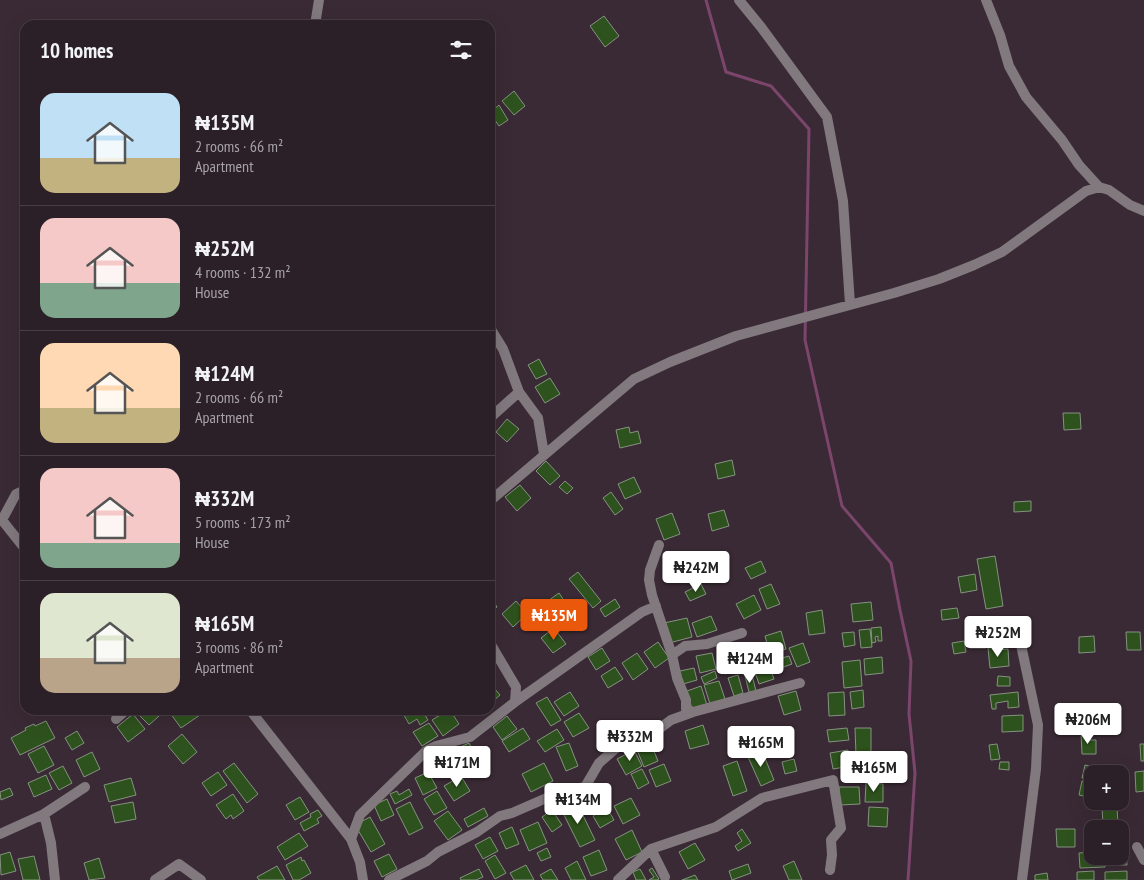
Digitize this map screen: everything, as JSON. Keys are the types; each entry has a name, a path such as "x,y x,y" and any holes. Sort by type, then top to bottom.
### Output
{"street":[{"path":"316,20 318,0"},
{"path":"739,0 827,117 843,201 850,304"},
{"path":"986,0 1010,66 1026,97 1062,140 1079,165 1099,187 1109,190 1130,205 1144,210"},
{"path":"495,497 634,379 670,362 736,336 939,279 1002,252 1086,191 1099,187"},
{"path":"495,336 503,349 519,392 538,418 544,454"},
{"path":"495,414 519,392"},
{"path":"20,492 16,494 2,520 20,543"},
{"path":"659,545 650,570 649,580 672,655 677,678 686,700 686,709 693,712"},
{"path":"351,838 360,815 426,751 436,746 470,737 514,702 642,612 656,606"},
{"path":"1017,626 1038,725 1036,769 1022,880"},
{"path":"672,655 685,646 707,644 742,633"},
{"path":"495,651 516,687 514,702"},
{"path":"389,880 427,862 438,852 477,832 500,816 558,793 585,786 600,763 622,743 637,734 659,729 670,720 693,712 800,683"},
{"path":"116,720 121,715"},
{"path":"254,715 351,838 359,857 364,880"},
{"path":"258,720 260,715"},
{"path":"618,880 651,850 716,827 762,798 833,780 841,828 831,840 830,870"},
{"path":"0,834 44,814 85,787"},
{"path":"44,814 51,843 55,880"},
{"path":"1137,847 1144,860"},
{"path":"651,850 665,877"},
{"path":"155,880 179,864 201,880"}],"building":[{"path":"604,16 619,36 605,47 590,26"},
{"path":"514,91 525,106 514,115 502,101"},
{"path":"499,105 508,120 499,126 495,120 495,109"},
{"path":"539,359 547,374 536,379 528,365"},
{"path":"550,378 560,394 545,403 535,387"},
{"path":"1063,413 1080,413 1081,429 1064,430"},
{"path":"507,419 519,429 507,442 496,432"},
{"path":"629,427 630,433 638,431 641,443 620,448 616,430"},
{"path":"732,460 735,475 718,479 715,464"},
{"path":"546,461 560,476 550,485 536,471"},
{"path":"634,477 641,492 625,499 618,484"},
{"path":"565,481 573,488 567,494 559,487"},
{"path":"520,485 531,498 517,511 505,497"},
{"path":"611,492 623,509 615,515 603,498"},
{"path":"1031,501 1031,511 1014,512 1014,502"},
{"path":"724,510 729,526 712,531 708,514"},
{"path":"672,513 680,534 664,540 656,519"},
{"path":"995,556 1003,606 986,609 977,559"},
{"path":"761,561 766,572 751,579 745,568"},
{"path":"578,572 601,601 593,608 569,579"},
{"path":"975,574 977,590 961,593 958,577"},
{"path":"701,584 706,594 690,601 685,592"},
{"path":"771,584 780,604 767,609 759,589"},
{"path":"559,593 573,614 559,624 545,603"},
{"path":"754,595 761,610 744,619 736,604"},
{"path":"615,599 620,607 605,617 600,609"},
{"path":"516,601 527,614 513,627 502,614"},
{"path":"871,602 873,620 853,622 851,604"},
{"path":"542,605 550,614 538,624 530,615"},
{"path":"957,608 959,618 942,620 941,610"},
{"path":"822,610 825,633 809,635 806,613"},
{"path":"711,616 717,630 697,637 692,623"},
{"path":"687,618 692,637 669,643 664,623"},
{"path":"881,627 882,641 878,641 878,636 875,637 876,642 872,643 871,628"},
{"path":"554,628 566,644 553,653 541,638"},
{"path":"870,629 872,647 861,648 859,630"},
{"path":"781,631 786,649 770,654 765,636"},
{"path":"854,632 855,645 844,647 842,633"},
{"path":"1126,632 1140,632 1141,650 1127,650"},
{"path":"969,634 985,634 986,648 970,648"},
{"path":"1094,636 1095,652 1079,653 1079,637"},
{"path":"964,641 966,652 954,654 952,643"},
{"path":"658,642 669,658 655,668 644,652"},
{"path":"803,643 810,662 797,667 789,648"},
{"path":"995,647 995,650 1008,649 1009,666 990,668 988,648"},
{"path":"602,648 610,661 596,670 588,657"},
{"path":"735,650 740,670 725,674 719,654"},
{"path":"637,653 648,669 633,680 622,663"},
{"path":"712,653 716,669 700,673 696,656"},
{"path":"789,656 792,664 775,670 772,661"},
{"path":"882,657 883,673 865,675 864,659"},
{"path":"860,660 862,686 844,688 842,662"},
{"path":"768,661 774,679 759,684 753,666"},
{"path":"615,667 623,679 608,688 601,676"},
{"path":"694,668 697,680 683,684 680,671"},
{"path":"715,671 717,678 704,684 701,677"},
{"path":"738,675 743,693 734,696 728,678"},
{"path":"752,675 756,691 749,692 745,676"},
{"path":"998,676 1010,677 1010,686 997,686"},
{"path":"719,681 725,699 710,704 704,685"},
{"path":"701,686 707,705 692,709 687,691"},
{"path":"495,689 500,695 495,699"},
{"path":"863,690 864,707 852,709 850,692"},
{"path":"796,691 801,710 784,715 778,696"},
{"path":"570,692 579,706 564,716 554,702"},
{"path":"844,692 845,715 829,716 828,693"},
{"path":"1018,692 1019,707 1008,708 1008,701 996,703 996,709 992,709 990,695"},
{"path":"547,697 561,720 551,726 536,703"},
{"path":"579,713 589,728 573,737 564,722"},
{"path":"134,715 145,729 128,742 117,727"},
{"path":"139,715 158,715 149,725"},
{"path":"172,715 200,715 181,728"},
{"path":"404,715 425,715 428,720 420,725 417,719 409,724"},
{"path":"440,715 453,715 459,724 443,736 432,720"},
{"path":"1023,715 1023,731 1002,732 1002,716"},
{"path":"507,716 517,729 502,740 493,727"},
{"path":"46,721 55,738 20,755 11,738 26,730 25,728"},
{"path":"429,723 438,736 422,746 413,732"},
{"path":"703,725 709,744 690,749 685,731"},
{"path":"523,728 530,739 509,752 502,741"},
{"path":"847,728 849,740 829,742 827,730"},
{"path":"855,728 871,728 871,755 856,755"},
{"path":"557,729 564,740 545,752 537,741"},
{"path":"77,731 84,743 72,750 65,738"},
{"path":"1081,733 1089,733 1089,740 1096,740 1096,754 1082,754"},
{"path":"182,734 197,752 183,764 168,746"},
{"path":"469,743 479,763 463,771 452,751"},
{"path":"569,743 578,766 566,771 556,747"},
{"path":"651,744 658,761 644,767 637,750"},
{"path":"997,744 1000,759 991,760 989,745"},
{"path":"1140,744 1144,744 1144,761 1141,761"},
{"path":"44,746 54,765 38,773 28,754"},
{"path":"634,750 642,766 626,775 617,759"},
{"path":"848,750 851,766 833,769 830,753"},
{"path":"762,751 774,780 761,786 748,757"},
{"path":"92,752 100,769 84,777 76,760"},
{"path":"794,759 797,771 785,774 782,762"},
{"path":"737,761 747,791 733,796 723,766"},
{"path":"1000,762 1009,762 1009,770 999,769"},
{"path":"234,763 258,794 247,803 223,771"},
{"path":"544,763 553,781 531,792 522,774"},
{"path":"664,764 671,781 656,787 649,770"},
{"path":"63,766 72,783 59,790 49,773"},
{"path":"642,769 649,783 638,789 631,774"},
{"path":"1144,771 1144,791 1136,792 1135,772"},
{"path":"218,772 227,785 211,796 202,783"},
{"path":"428,772 437,788 423,795 415,778"},
{"path":"46,775 52,789 34,797 28,783"},
{"path":"461,776 470,791 454,801 444,786"},
{"path":"131,778 136,795 109,802 104,785"},
{"path":"1082,781 1084,781 1084,796 1079,795"},
{"path":"866,783 883,784 883,802 865,802"},
{"path":"839,787 859,787 860,804 840,805"},
{"path":"10,788 13,795 1,800 0,792"},
{"path":"409,789 412,795 395,804 390,794 397,791 399,795"},
{"path":"437,791 447,808 434,815 424,799"},
{"path":"233,794 244,811 233,819 231,815 226,819 216,805"},
{"path":"300,797 309,812 295,820 286,805"},
{"path":"631,798 640,815 623,824 614,806"},
{"path":"387,799 394,815 381,821 374,805"},
{"path":"133,802 136,819 115,823 111,806"},
{"path":"410,802 423,828 409,835 396,809"},
{"path":"577,803 595,840 580,847 562,811"},
{"path":"869,807 888,808 887,827 868,826"},
{"path":"484,808 488,816 468,827 464,819"},
{"path":"607,808 614,820 600,828 593,816"},
{"path":"318,810 322,816 317,819 319,823 304,831 300,823 311,817 310,814"},
{"path":"552,810 562,825 552,832 542,817"},
{"path":"1102,810 1117,810 1118,820 1103,820"},
{"path":"448,811 462,830 448,840 434,821"},
{"path":"370,817 385,844 371,852 355,825"},
{"path":"538,822 547,843 529,851 520,830"},
{"path":"512,827 519,844 506,849 499,833"},
{"path":"742,829 751,843 738,851 735,846 742,841 737,833"},
{"path":"1056,829 1075,829 1075,847 1057,847"},
{"path":"632,830 642,852 626,860 615,839"},
{"path":"299,833 308,846 285,860 277,847"},
{"path":"490,837 498,851 483,859 475,845"},
{"path":"695,843 705,860 688,869 679,852"},
{"path":"547,848 551,857 541,861 537,853"},
{"path":"599,850 607,870 591,876 583,857"},
{"path":"10,852 16,871 1,875 0,855"},
{"path":"1079,853 1084,853 1084,865 1105,865 1105,867 1080,868"},
{"path":"389,854 397,869 382,877 374,861"},
{"path":"495,855 506,873 495,879 485,861"},
{"path":"34,856 40,880 23,880 18,859"},
{"path":"301,857 311,873 299,880 293,880 286,865"},
{"path":"99,858 105,878 89,880 84,863"},
{"path":"577,861 586,880 571,880 565,868"},
{"path":"794,861 802,880 789,880 783,866"},
{"path":"748,864 751,873 732,880 729,871"},
{"path":"526,865 534,880 514,880 510,873"},
{"path":"277,866 285,880 259,880 257,877"},
{"path":"652,868 659,879 649,880 654,877 649,870"},
{"path":"479,869 483,877 476,880 461,880 460,878"},
{"path":"551,869 558,880 543,880 540,875"},
{"path":"640,869 646,880 636,880 633,872"},
{"path":"1094,871 1094,880 1077,880 1077,872"},
{"path":"1127,871 1127,880 1105,880 1105,872"},
{"path":"1047,873 1048,880 1035,880 1035,875"},
{"path":"695,875 698,880 682,880"}],"waterway":[{"path":"706,0 726,72 771,86 809,129 805,340 842,506 891,563 911,661 909,714 915,773 908,880"}]}
